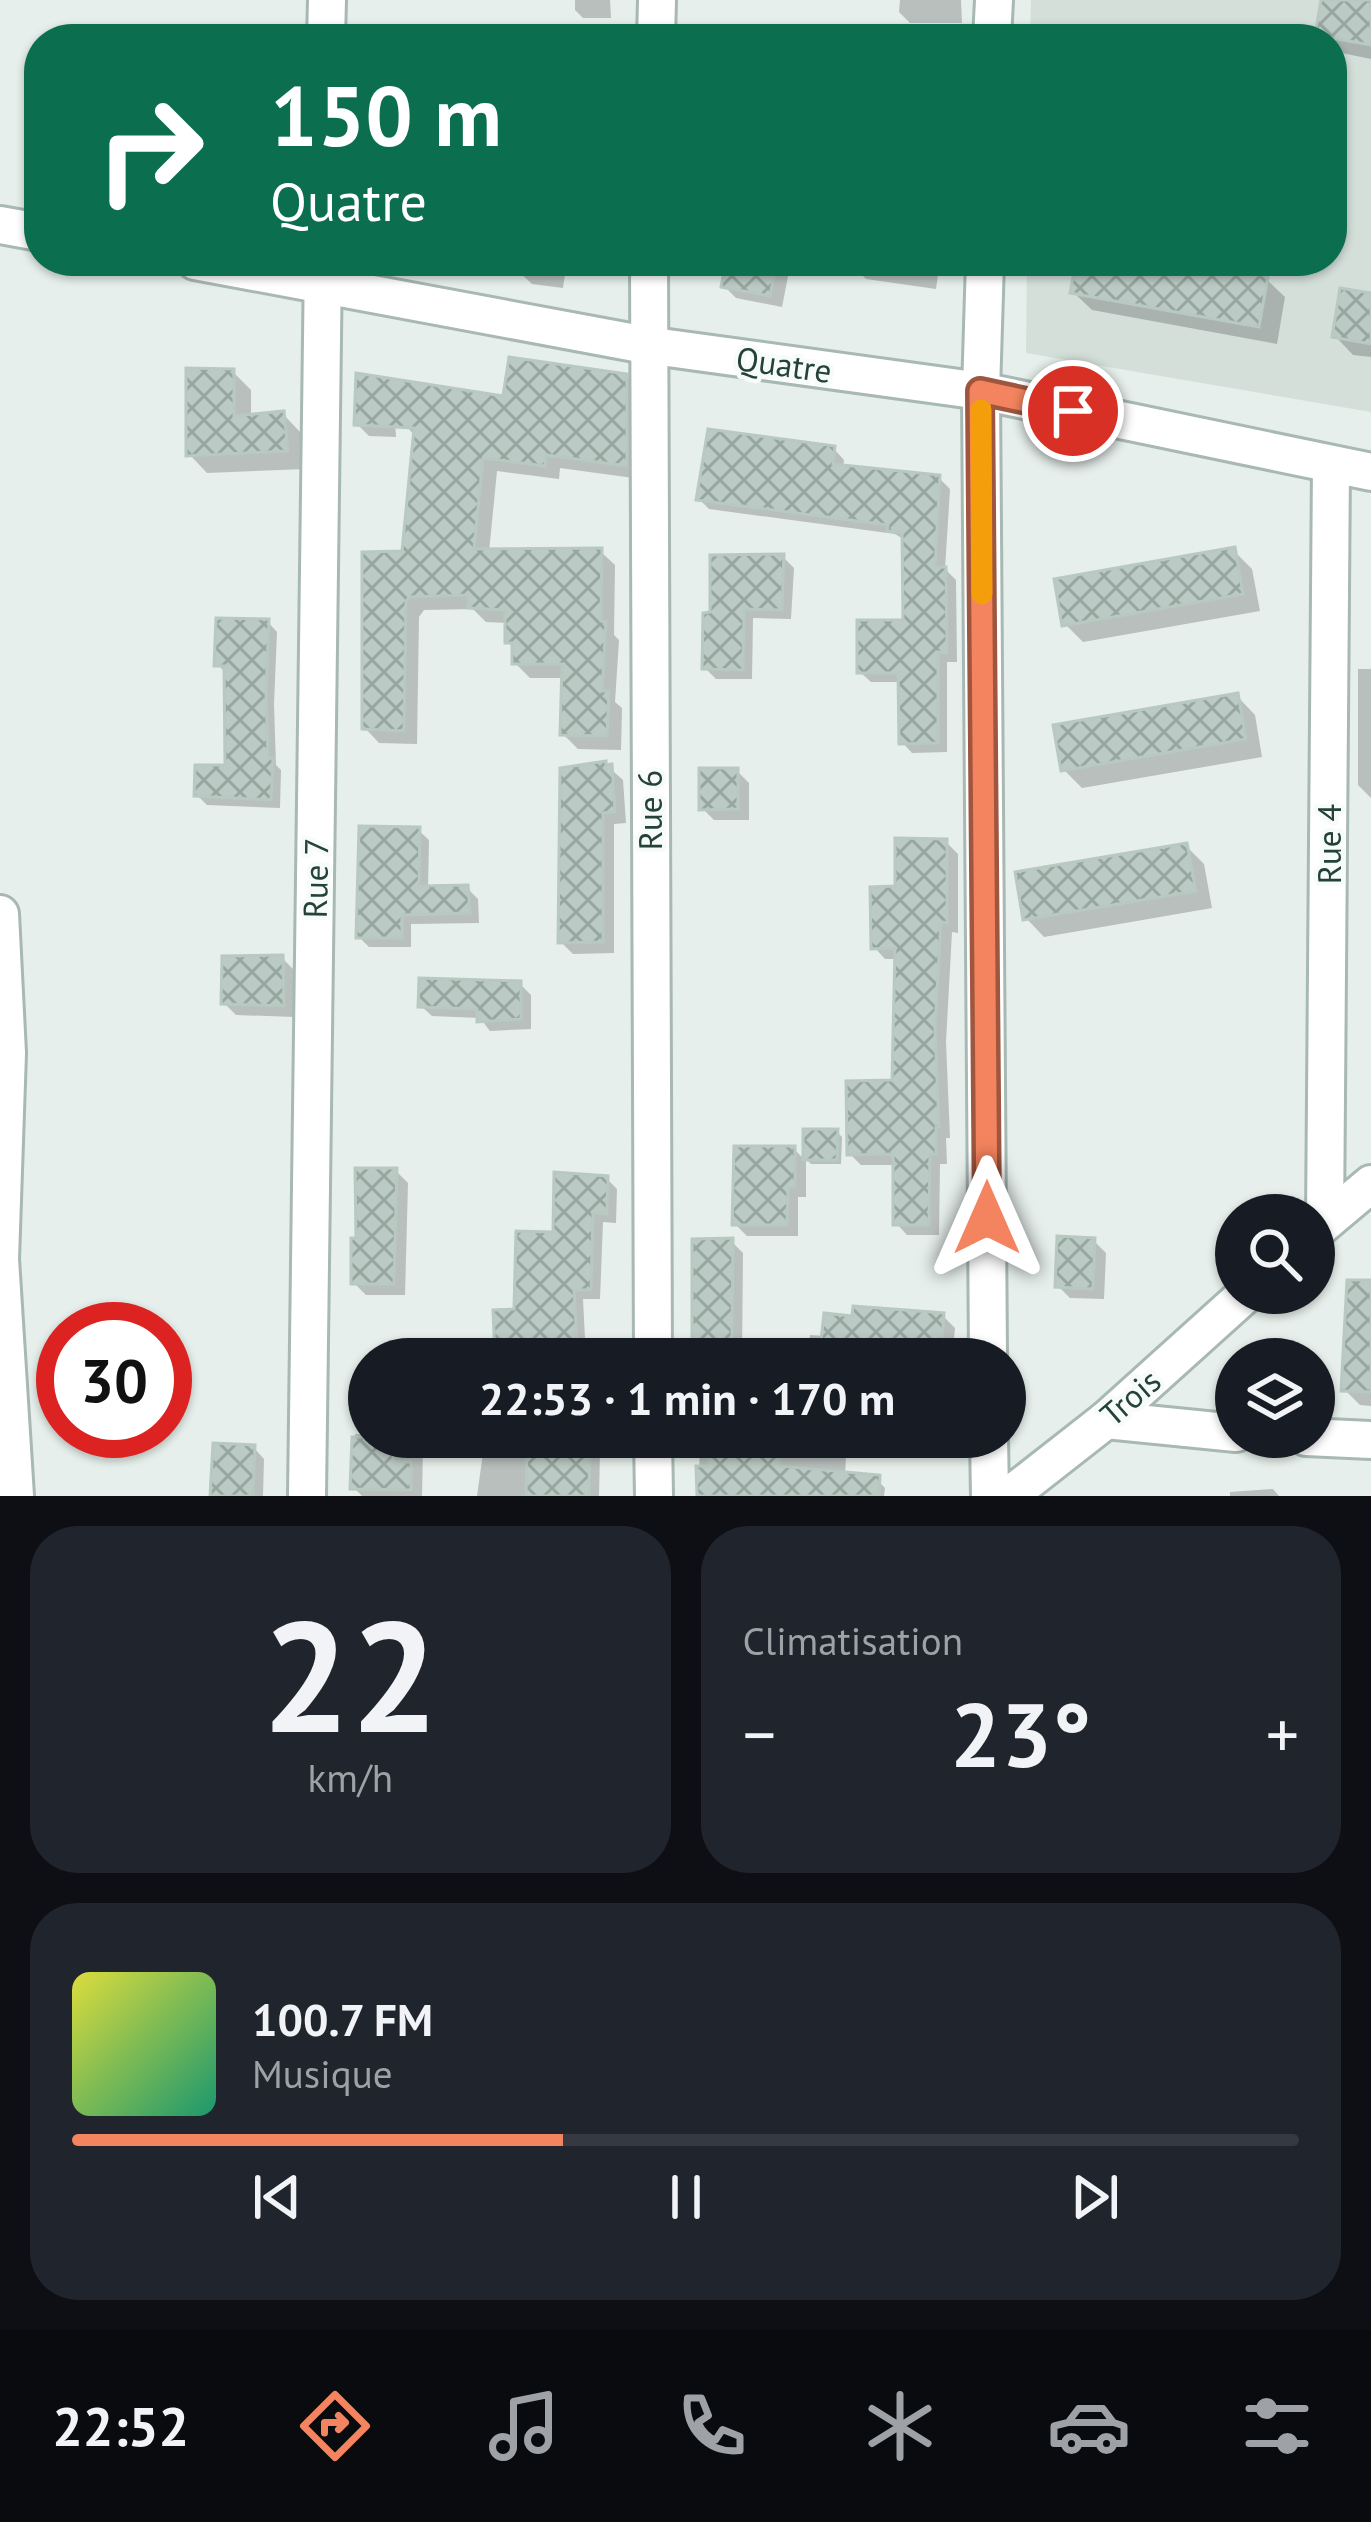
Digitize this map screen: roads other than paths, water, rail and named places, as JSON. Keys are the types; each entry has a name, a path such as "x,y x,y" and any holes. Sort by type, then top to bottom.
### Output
{"street":[{"name":"Rue 7","path":"307,1496 323,276"},
{"name":"Quatre","path":"336,276 646,345 980,391 1371,472"},
{"name":"Rue 6","path":"648,276 653,1338"},
{"path":"984,276 980,391 988,1338"},
{"name":"Rue 4","path":"1320,1194 1330,466"},
{"path":"0,914 7,1053 0,1258 15,1496"},
{"path":"1335,1214 1371,1184"},
{"name":"Trois","path":"1009,1496 1106,1420 1223,1314"},
{"path":"1106,1420 1215,1431"},
{"path":"1335,1438 1371,1440"},
{"path":"653,1458 653,1496"},
{"path":"989,1458 990,1496"}]}
